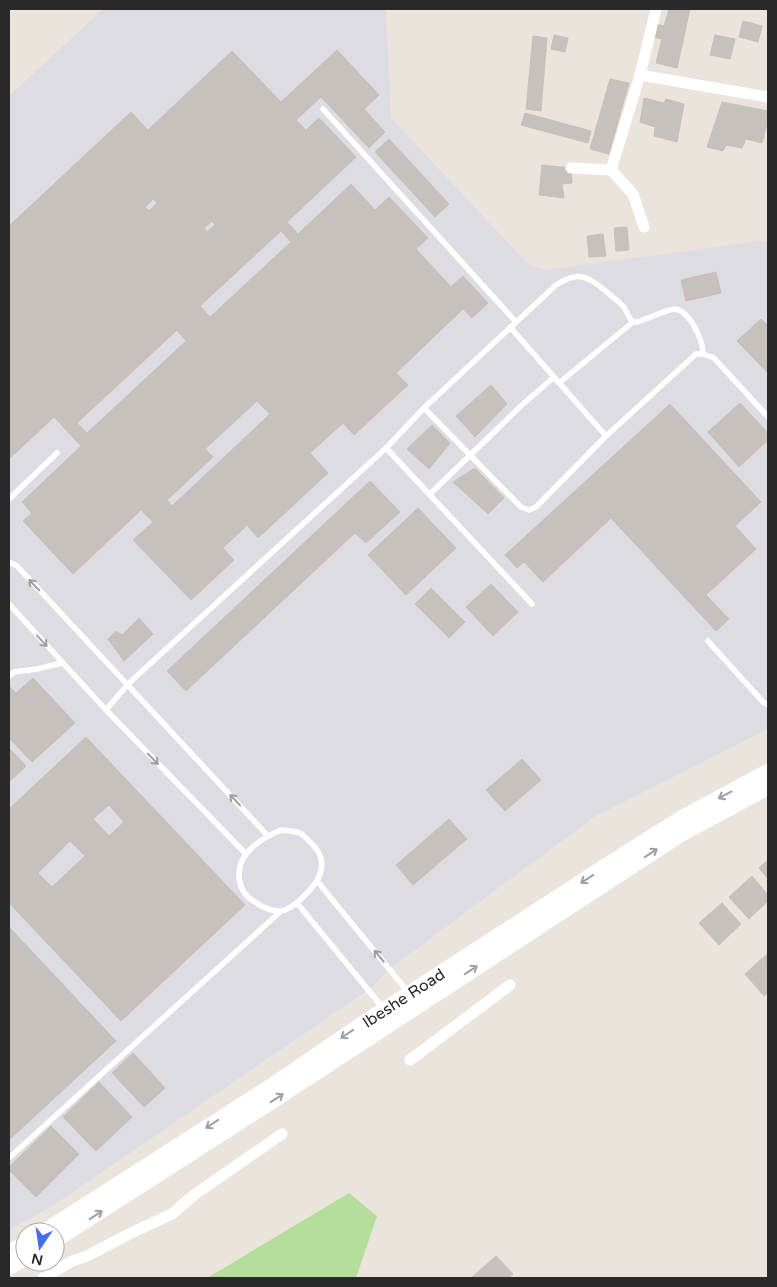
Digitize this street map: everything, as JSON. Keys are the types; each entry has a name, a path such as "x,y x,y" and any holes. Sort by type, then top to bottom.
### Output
{"main road":[{"name":"Ibeshe Road","path":"60,1222 272,1086 410,993 684,818 768,772"},
{"name":"Ibeshe Road","path":"65,1234 679,835 768,787"}],"street":[{"path":"611,170 640,76 656,9"},
{"path":"640,76 766,96 768,84"},
{"path":"572,168 611,170 633,194 644,227"},
{"path":"410,1060 510,985"},
{"path":"44,1278 72,1261 87,1256 172,1214 194,1195 282,1134"}],"lane":[{"path":"323,109 516,322"},
{"path":"106,710 128,684 386,448 424,408 561,282 566,279 585,277 594,281 617,300 633,322"},
{"path":"559,383 633,322 675,309 682,312 692,323 703,344 704,354"},
{"path":"510,327 606,436"},
{"path":"424,408 521,507 529,510 536,507 606,436 696,354 704,354 714,358 768,416"},
{"path":"430,494 522,405 554,378"},
{"path":"386,448 532,604"},
{"path":"9,499 57,453"},
{"path":"9,562 16,566 128,684 268,836"},
{"path":"9,604 106,710 246,854"},
{"path":"708,642 763,702 768,705"},
{"path":"9,676 14,672 37,670 62,663"},
{"path":"9,1158 281,911 297,903 309,892 321,871 321,854 300,833 281,830 268,836 246,854 240,867 238,879 243,892 250,900 264,908 281,911"},
{"path":"317,881 410,993"},
{"path":"297,903 384,1010"}],"shaded area":[{"path":"103,9 386,9 391,118 529,265 547,270 768,240 768,729 594,817 390,969 368,990 54,1205 23,1222 15,1222 15,1227 9,1230 9,96"}],"green space":[{"path":"349,1193 377,1216 356,1278 207,1278"}],"building":[{"path":"669,9 690,9 677,68 656,63 662,39 653,37 656,24 664,26"},
{"path":"743,21 762,26 758,42 739,37"},
{"path":"554,35 568,38 565,52 551,49"},
{"path":"715,35 735,39 730,59 710,55"},
{"path":"533,36 547,38 541,111 526,109"},
{"path":"337,50 379,95 364,109 385,132 369,148 321,97 296,120 306,130 319,118 356,157 287,222 298,234 351,184 375,210 389,197 428,238 416,249 451,287 463,276 488,303 472,318 463,309 396,373 408,385 354,435 343,423 310,453 328,473 258,538 247,525 223,548 234,560 191,600 133,540 153,522 141,510 73,574 23,521 32,513 22,502 81,446 54,417 9,459 9,226 131,112 148,130 232,51 281,102","holes":["281,231 291,242 210,317 200,306","177,330 186,341 87,433 77,423","257,401 270,414 172,506 167,500 213,457 205,449"]},
{"path":"610,79 629,83 609,154 590,149"},
{"path":"644,98 664,103 666,99 684,104 677,142 654,136 655,127 640,122"},
{"path":"722,102 768,111 768,120 762,143 746,139 742,148 726,145 723,151 707,147"},
{"path":"525,113 591,131 588,143 521,125"},
{"path":"389,139 449,204 435,217 375,152"},
{"path":"542,165 571,168 572,183 562,184 564,198 539,195"},
{"path":"153,199 157,203 149,211 145,207"},
{"path":"212,221 215,225 207,232 204,228"},
{"path":"627,227 629,250 616,251 614,228"},
{"path":"603,234 606,256 589,257 587,236"},
{"path":"716,272 721,293 686,301 681,280"},
{"path":"761,319 768,326 768,373 737,341"},
{"path":"491,385 507,404 475,437 456,416"},
{"path":"740,403 768,433 768,440 739,467 708,432"},
{"path":"670,404 761,502 735,526 756,549 706,595 729,619 716,631 611,518 543,582 524,562 517,568 505,555"},
{"path":"432,425 450,443 429,469 407,449"},
{"path":"475,468 504,498 488,514 453,482"},
{"path":"370,481 400,512 366,543 355,533 186,691 167,671"},
{"path":"418,508 456,548 406,595 368,555"},
{"path":"491,584 518,612 493,636 466,607"},
{"path":"431,588 465,622 449,638 415,604"},
{"path":"139,618 153,634 124,661 108,639 116,631 122,635"},
{"path":"33,678 75,723 32,762 9,738 9,686 16,693"},
{"path":"86,737 245,905 121,1021 9,903 9,809","holes":["109,805 124,822 109,836 93,819","70,841 85,856 52,887 38,873"]},
{"path":"9,748 26,766 9,782"},
{"path":"522,759 541,780 505,811 486,790"},
{"path":"449,819 467,839 413,885 396,865"},
{"path":"768,860 768,879 759,868"},
{"path":"752,876 768,895 768,901 749,919 729,897"},
{"path":"722,903 741,924 719,945 699,923"},
{"path":"9,927 116,1041 9,1140"},
{"path":"767,954 768,993 764,996 745,974"},
{"path":"133,1053 165,1088 144,1107 112,1073"},
{"path":"99,1082 132,1117 96,1151 63,1117"},
{"path":"51,1126 79,1154 36,1197 9,1170 9,1167"},
{"path":"496,1256 513,1274 508,1278 471,1278"}]}
